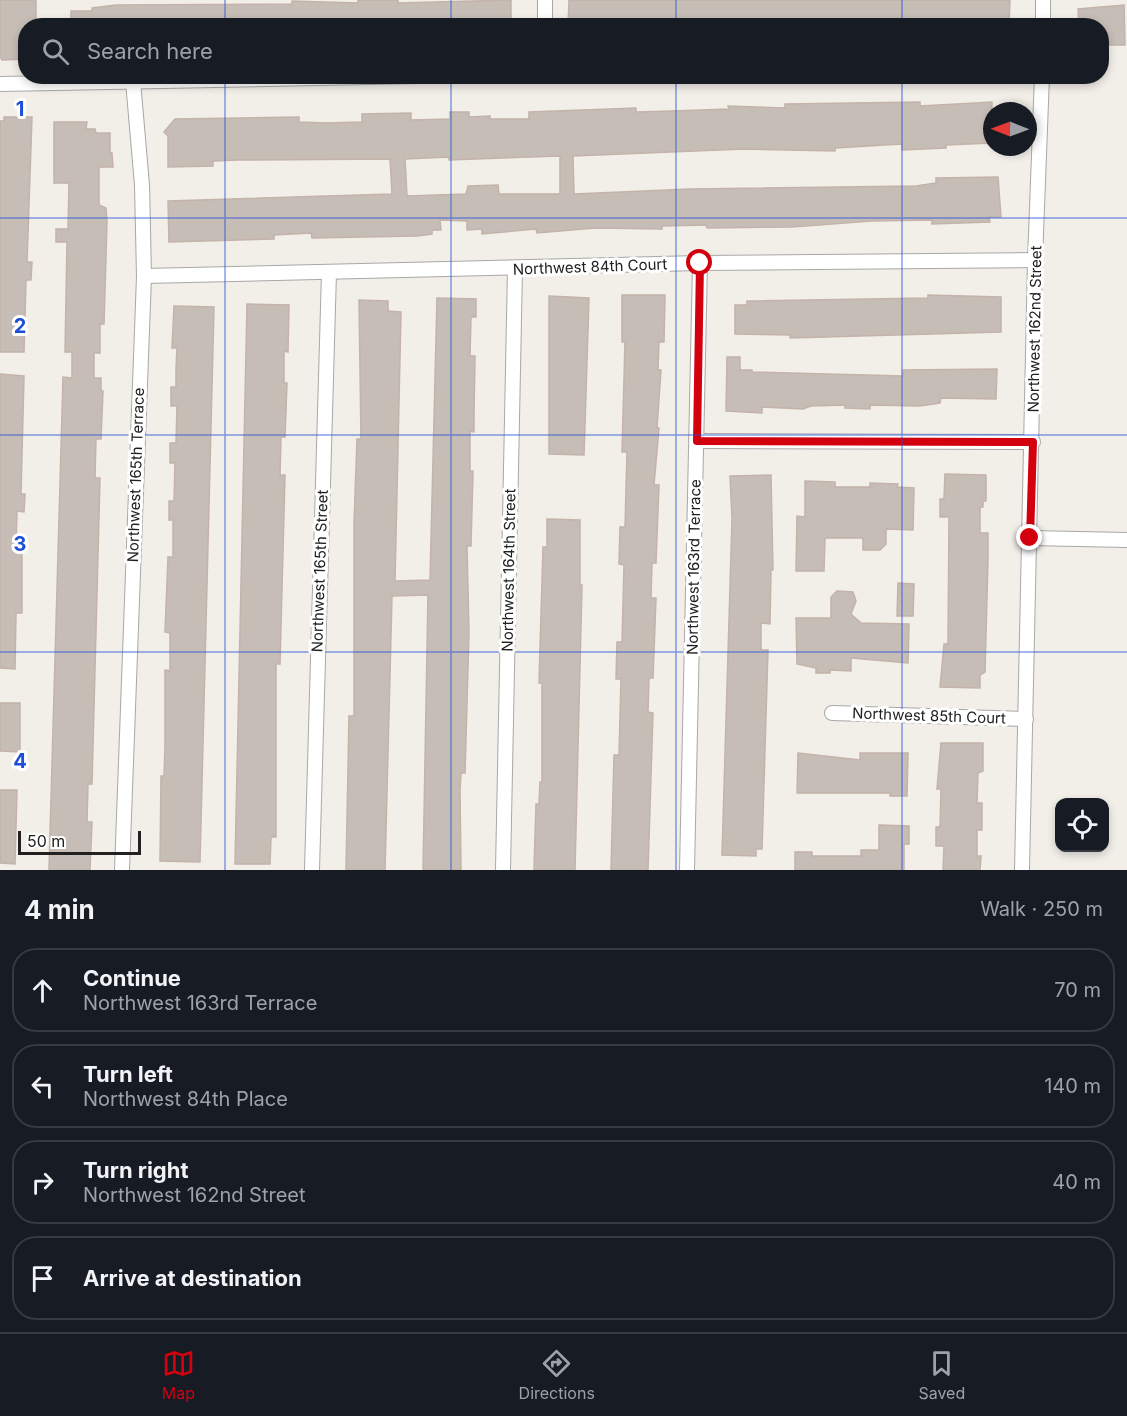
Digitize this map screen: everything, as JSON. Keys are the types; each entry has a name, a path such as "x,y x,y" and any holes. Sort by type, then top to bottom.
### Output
{"street":[{"path":"545,0 545,18"},
{"path":"1043,0 1043,18"},
{"path":"0,84 18,84"},
{"name":"Northwest 165th Terrace","path":"122,870 144,276 142,185 133,84"},
{"name":"Northwest 162nd Street","path":"1022,870 1033,442 1035,260 1042,84"},
{"name":"Northwest 84th Court","path":"144,276 700,263 1035,260"},
{"name":"Northwest 163rd Terrace","path":"687,870 700,263"},
{"name":"Northwest 164th Street","path":"503,870 515,269"},
{"name":"Northwest 165th Street","path":"312,870 329,272"},
{"path":"697,441 1033,442"},
{"path":"1030,538 1127,540"},
{"name":"Northwest 85th Court","path":"832,713 1026,719"}],"building":[{"path":"0,0 36,0 36,18 18,18 18,59 2,60 0,56"},
{"path":"358,0 398,0 398,3 511,0 511,18 71,18 71,11 92,11 92,8 116,5 292,4 292,1 358,3"},
{"path":"569,0 1010,0 1009,18 568,18"},
{"path":"1124,5 1125,45 1109,45 1109,18 1079,18 1078,9"},
{"path":"920,102 920,106 983,102 983,143 902,150 902,144 835,148 835,151 744,149 573,156 574,194 690,189 916,186 936,183 936,178 998,177 1001,217 989,217 990,222 932,224 932,220 872,221 792,227 707,228 706,225 662,226 662,229 595,228 537,233 536,229 482,234 482,229 467,230 467,221 440,220 441,230 432,230 432,234 417,236 312,238 311,233 274,235 274,239 169,242 168,201 392,194 390,159 237,160 213,161 213,166 168,167 168,136 164,132 175,119 299,117 299,122 326,123 362,122 362,114 411,113 411,120 450,119 450,112 469,112 469,117 529,119 529,112 636,108 636,112 672,111 729,109 728,106 785,108 785,104","holes":["560,156 560,194 499,194 498,185 468,186 466,194 407,196 405,159 449,157 449,160"]},
{"path":"4,117 32,117 27,262 32,262 31,280 26,280 24,352 0,352 0,121 4,121"},
{"path":"54,122 87,122 86,129 95,129 96,133 110,133 113,167 99,167 99,205 106,208 107,221 104,324 100,324 100,353 94,353 94,378 101,378 101,391 103,391 101,439 96,439 95,478 100,478 92,784 88,784 87,822 92,822 90,870 49,870 63,377 72,378 72,352 65,352 67,242 56,242 56,229 68,229 69,183 54,183"},
{"path":"622,295 665,295 664,342 659,342 658,370 661,370 657,428 659,428 654,485 659,485 656,563 652,563 651,598 656,598 653,678 649,678 648,712 653,713 648,870 611,870 614,755 619,755 621,679 616,679 617,642 622,642 624,565 619,564 620,527 625,527 627,452 622,452 625,342 622,342"},
{"path":"928,295 1001,297 1001,332 790,338 790,335 735,334 735,305 747,305 747,301 928,298"},
{"path":"549,296 589,298 584,455 549,454"},
{"path":"437,298 476,299 476,317 471,317 470,356 475,356 474,432 470,431 470,471 473,471 471,546 467,546 469,632 465,773 461,773 460,790 461,870 423,870 428,595 392,596 385,870 346,870 349,716 354,716 354,524 357,439 361,439 359,300 388,301 388,311 401,312 395,581 430,580"},
{"path":"247,304 289,305 288,352 284,351 284,383 287,383 285,437 281,437 280,475 285,475 280,664 276,664 276,837 271,837 270,864 235,864"},
{"path":"174,306 214,307 200,862 160,861 161,776 164,776 165,747 165,670 170,671 170,633 165,632 168,557 173,557 173,520 169,520 169,501 174,501 175,463 170,463 170,443 176,443 177,406 171,406 171,387 176,387 177,348 172,348"},
{"path":"727,357 740,357 740,370 752,370 752,372 903,376 903,370 997,369 996,399 941,398 940,403 920,406 870,405 870,409 845,408 845,405 811,406 803,409 762,407 762,413 726,411"},
{"path":"0,374 24,376 21,494 25,494 24,512 17,511 16,545 22,545 22,613 16,613 15,669 0,668"},
{"path":"945,474 986,475 986,501 983,501 983,507 980,507 980,533 988,533 988,559 985,672 980,675 980,688 940,687 944,644 948,644 949,517 940,517 940,499 944,499"},
{"path":"771,475 773,570 771,570 770,624 761,623 761,650 768,650 762,849 756,849 756,856 722,855 732,519 730,476"},
{"path":"805,481 835,482 835,487 870,487 870,483 898,484 897,487 914,488 913,530 886,529 886,544 880,550 863,550 863,538 825,538 824,571 796,571 797,516 805,517"},
{"path":"547,519 580,520 580,585 582,585 575,870 534,870 536,804 539,804 540,782 542,782 542,683 539,683 543,547 547,547"},
{"path":"898,583 914,584 913,616 897,616"},
{"path":"837,591 853,592 856,601 851,614 861,623 909,624 908,663 851,658 851,671 830,670 830,673 816,673 816,668 797,664 796,618 831,618 831,597"},
{"path":"0,703 20,703 20,752 0,751"},
{"path":"941,743 983,743 983,771 978,773 977,803 982,803 982,830 977,830 977,856 981,856 980,870 943,870 944,846 936,846 936,827 940,827 941,789 937,789"},
{"path":"798,753 860,760 860,753 908,753 907,796 890,796 890,793 797,793"},
{"path":"0,790 17,790 15,864 0,863"},
{"path":"879,825 909,826 909,844 904,844 904,870 795,870 795,852 812,852 812,856 861,856 861,850 879,850"}],"route":[{"path":"700,263 697,441 1033,442 1030,538"}]}
